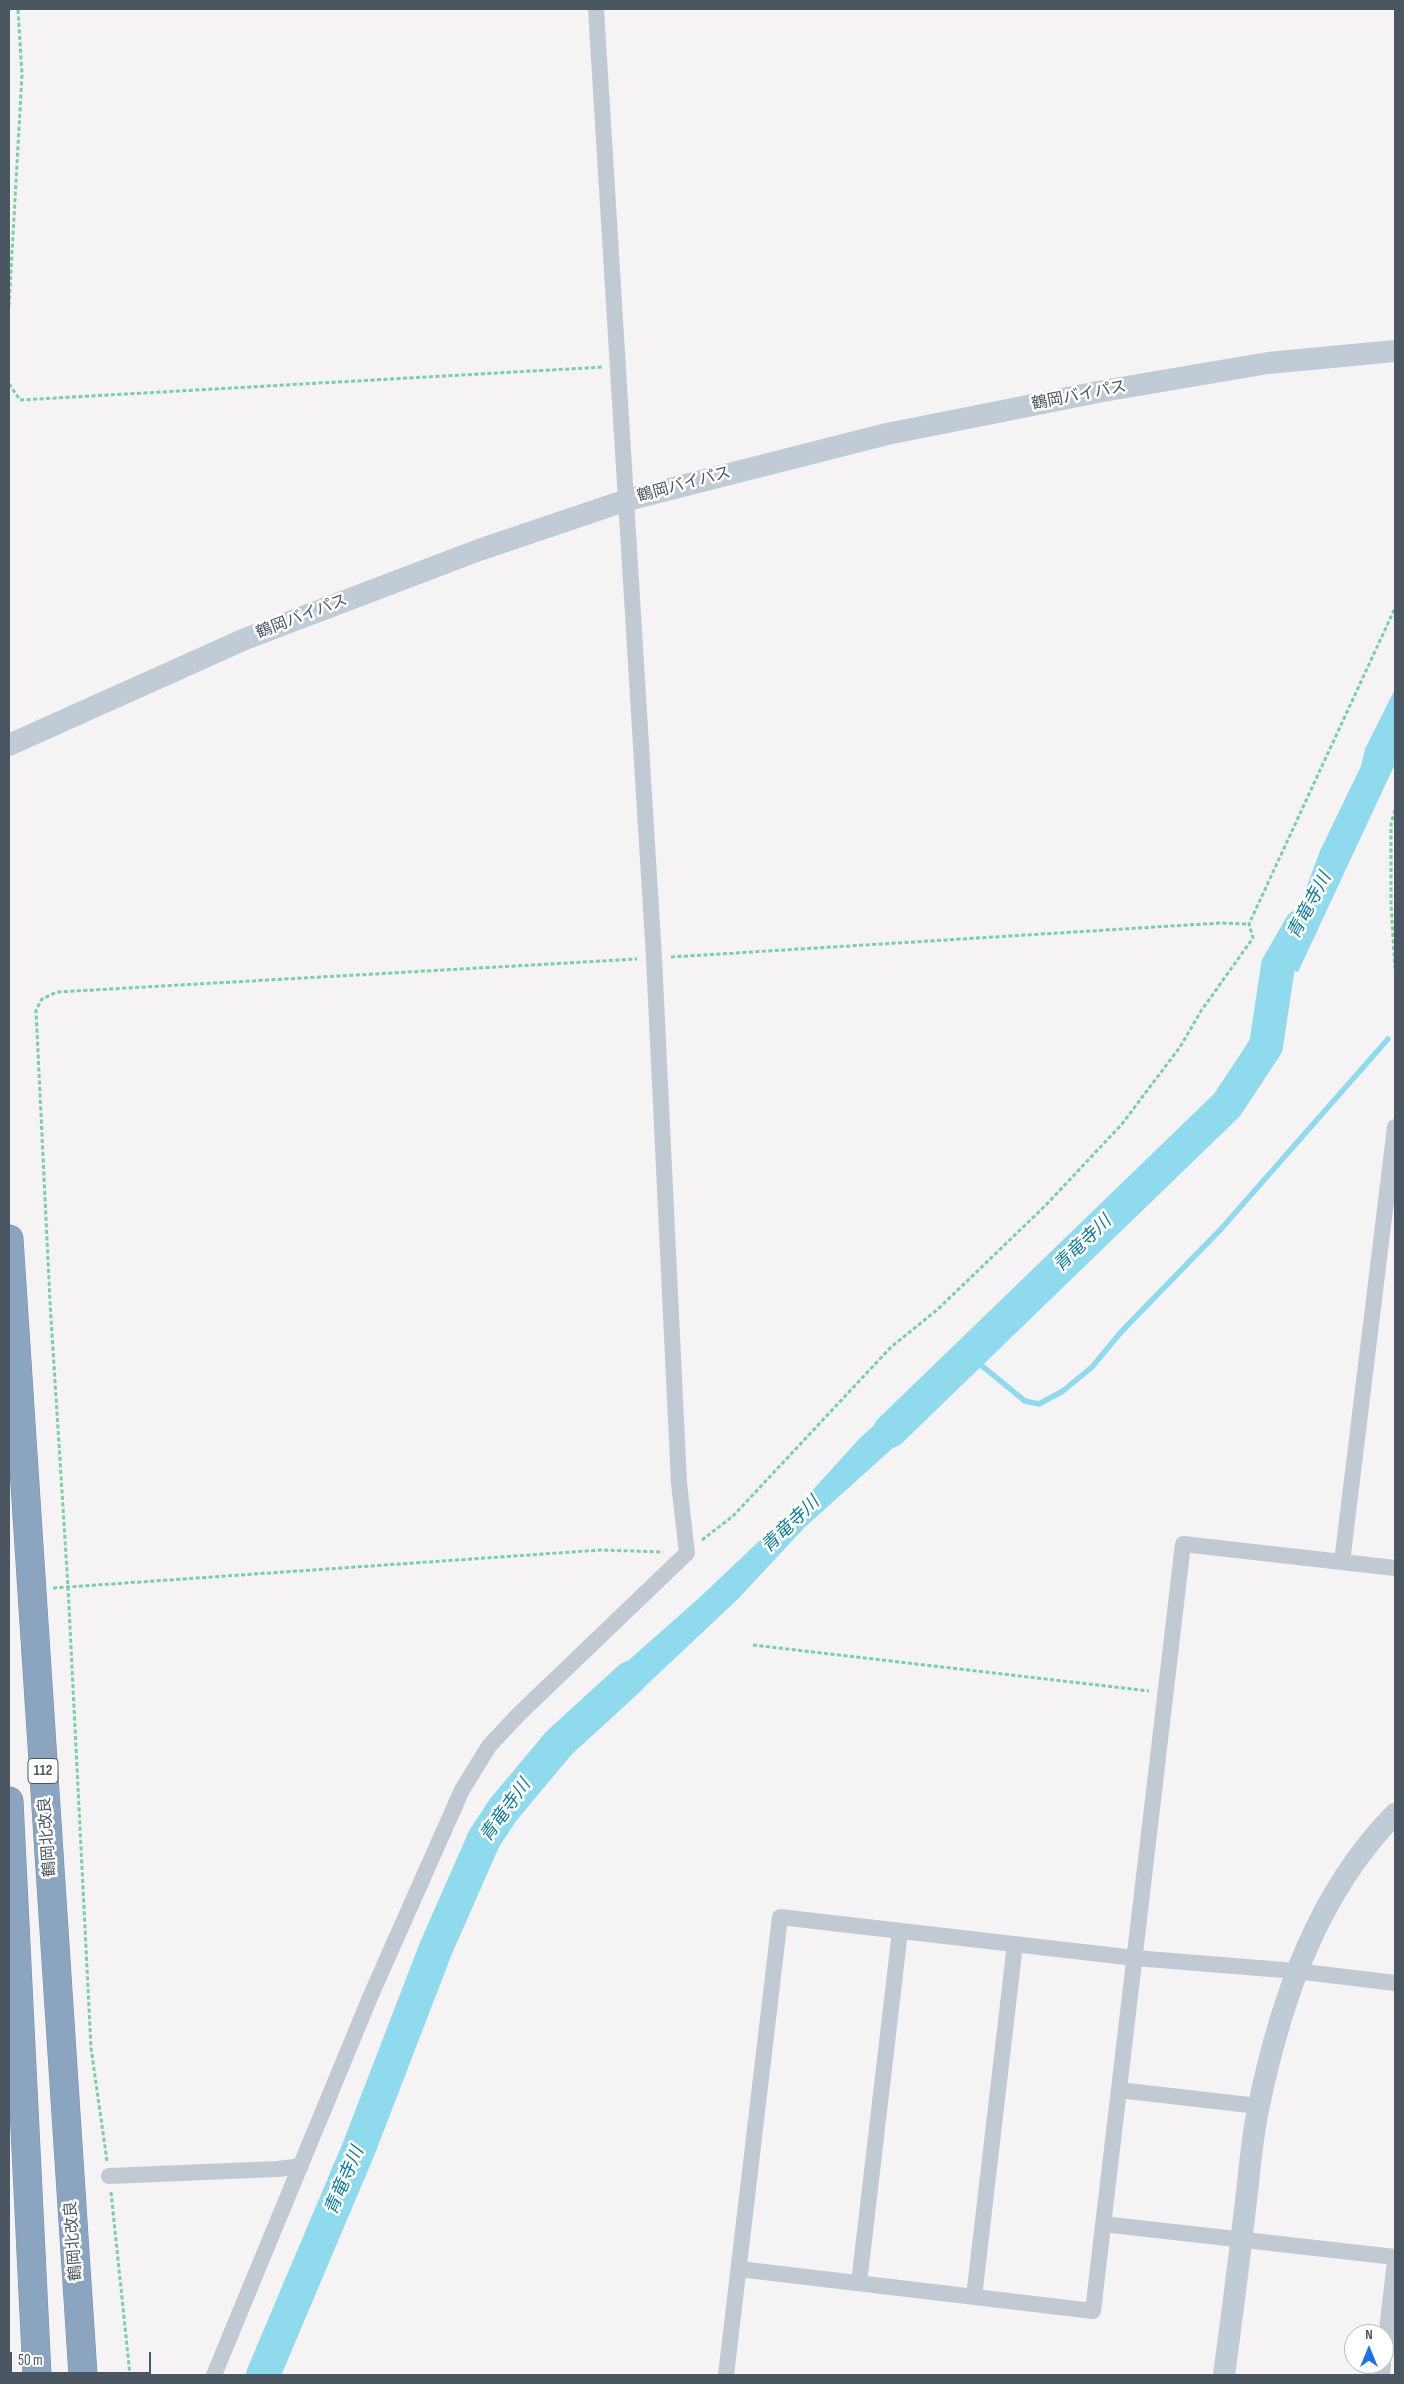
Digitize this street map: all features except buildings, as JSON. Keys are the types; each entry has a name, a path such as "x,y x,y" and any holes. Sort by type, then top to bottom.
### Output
{"highway":[{"name":"鶴岡北改良","path":"9,1239 83,2375"},
{"path":"9,1801 37,2375"}],"main road":[{"name":"鶴岡バイパス","path":"9,745 245,639 479,550 627,500 888,434 1103,391 1268,363 1395,351"},
{"path":"1224,2375 1258,2106 1276,2033 1296,1971 1326,1909 1352,1865 1395,1814"}],"street":[{"path":"214,2375 371,1994 462,1790 489,1746 518,1715 687,1553 679,1483 654,958 596,9"},
{"path":"1342,1562 1391,1188 1395,1127"},
{"path":"738,2269 1093,2311 1183,1544 1395,1568"},
{"path":"726,2375 780,1917 1135,1958 1296,1971 1395,1983"},
{"path":"859,2284 900,1931"},
{"path":"974,2297 1015,1944"},
{"path":"1119,2090 1258,2106"},
{"path":"109,2176 278,2169 301,2166"},
{"path":"1103,2224 1395,2259 1388,2324"}],"path":[{"path":"9,306 22,75 18,9"},
{"path":"9,384 20,400 618,366"},
{"path":"32,1590 601,1550 687,1553 733,1516 891,1347 937,1310 1046,1205 1122,1124 1180,1047 1201,1011 1253,938 1249,924 1395,608"},
{"path":"1395,810 1390,824 1390,904 1395,969"},
{"path":"130,2375 109,2176 91,2048 68,1587 50,1311 36,1010 42,998 57,992 1220,923 1249,924"},
{"path":"753,1645 1166,1693"}],"water":[{"path":"1395,689 1395,764 1298,972 1270,963 1302,899 1320,851 1361,766 1365,749"},
{"path":"912,1391 933,1409 904,1438 804,1528 738,1599 606,1723 588,1701 612,1675 699,1598 810,1493 860,1438"}],"waterway":[{"name":"青竜寺川","path":"890,1431 1227,1105 1266,1046 1278,966 1301,926"},
{"path":"969,1355 1025,1401 1039,1404 1063,1391 1092,1367 1121,1332 1221,1229 1388,1039"},
{"name":"青竜寺川","path":"263,2375 359,2148 436,1948 484,1839 503,1810 559,1743 630,1678"}]}
